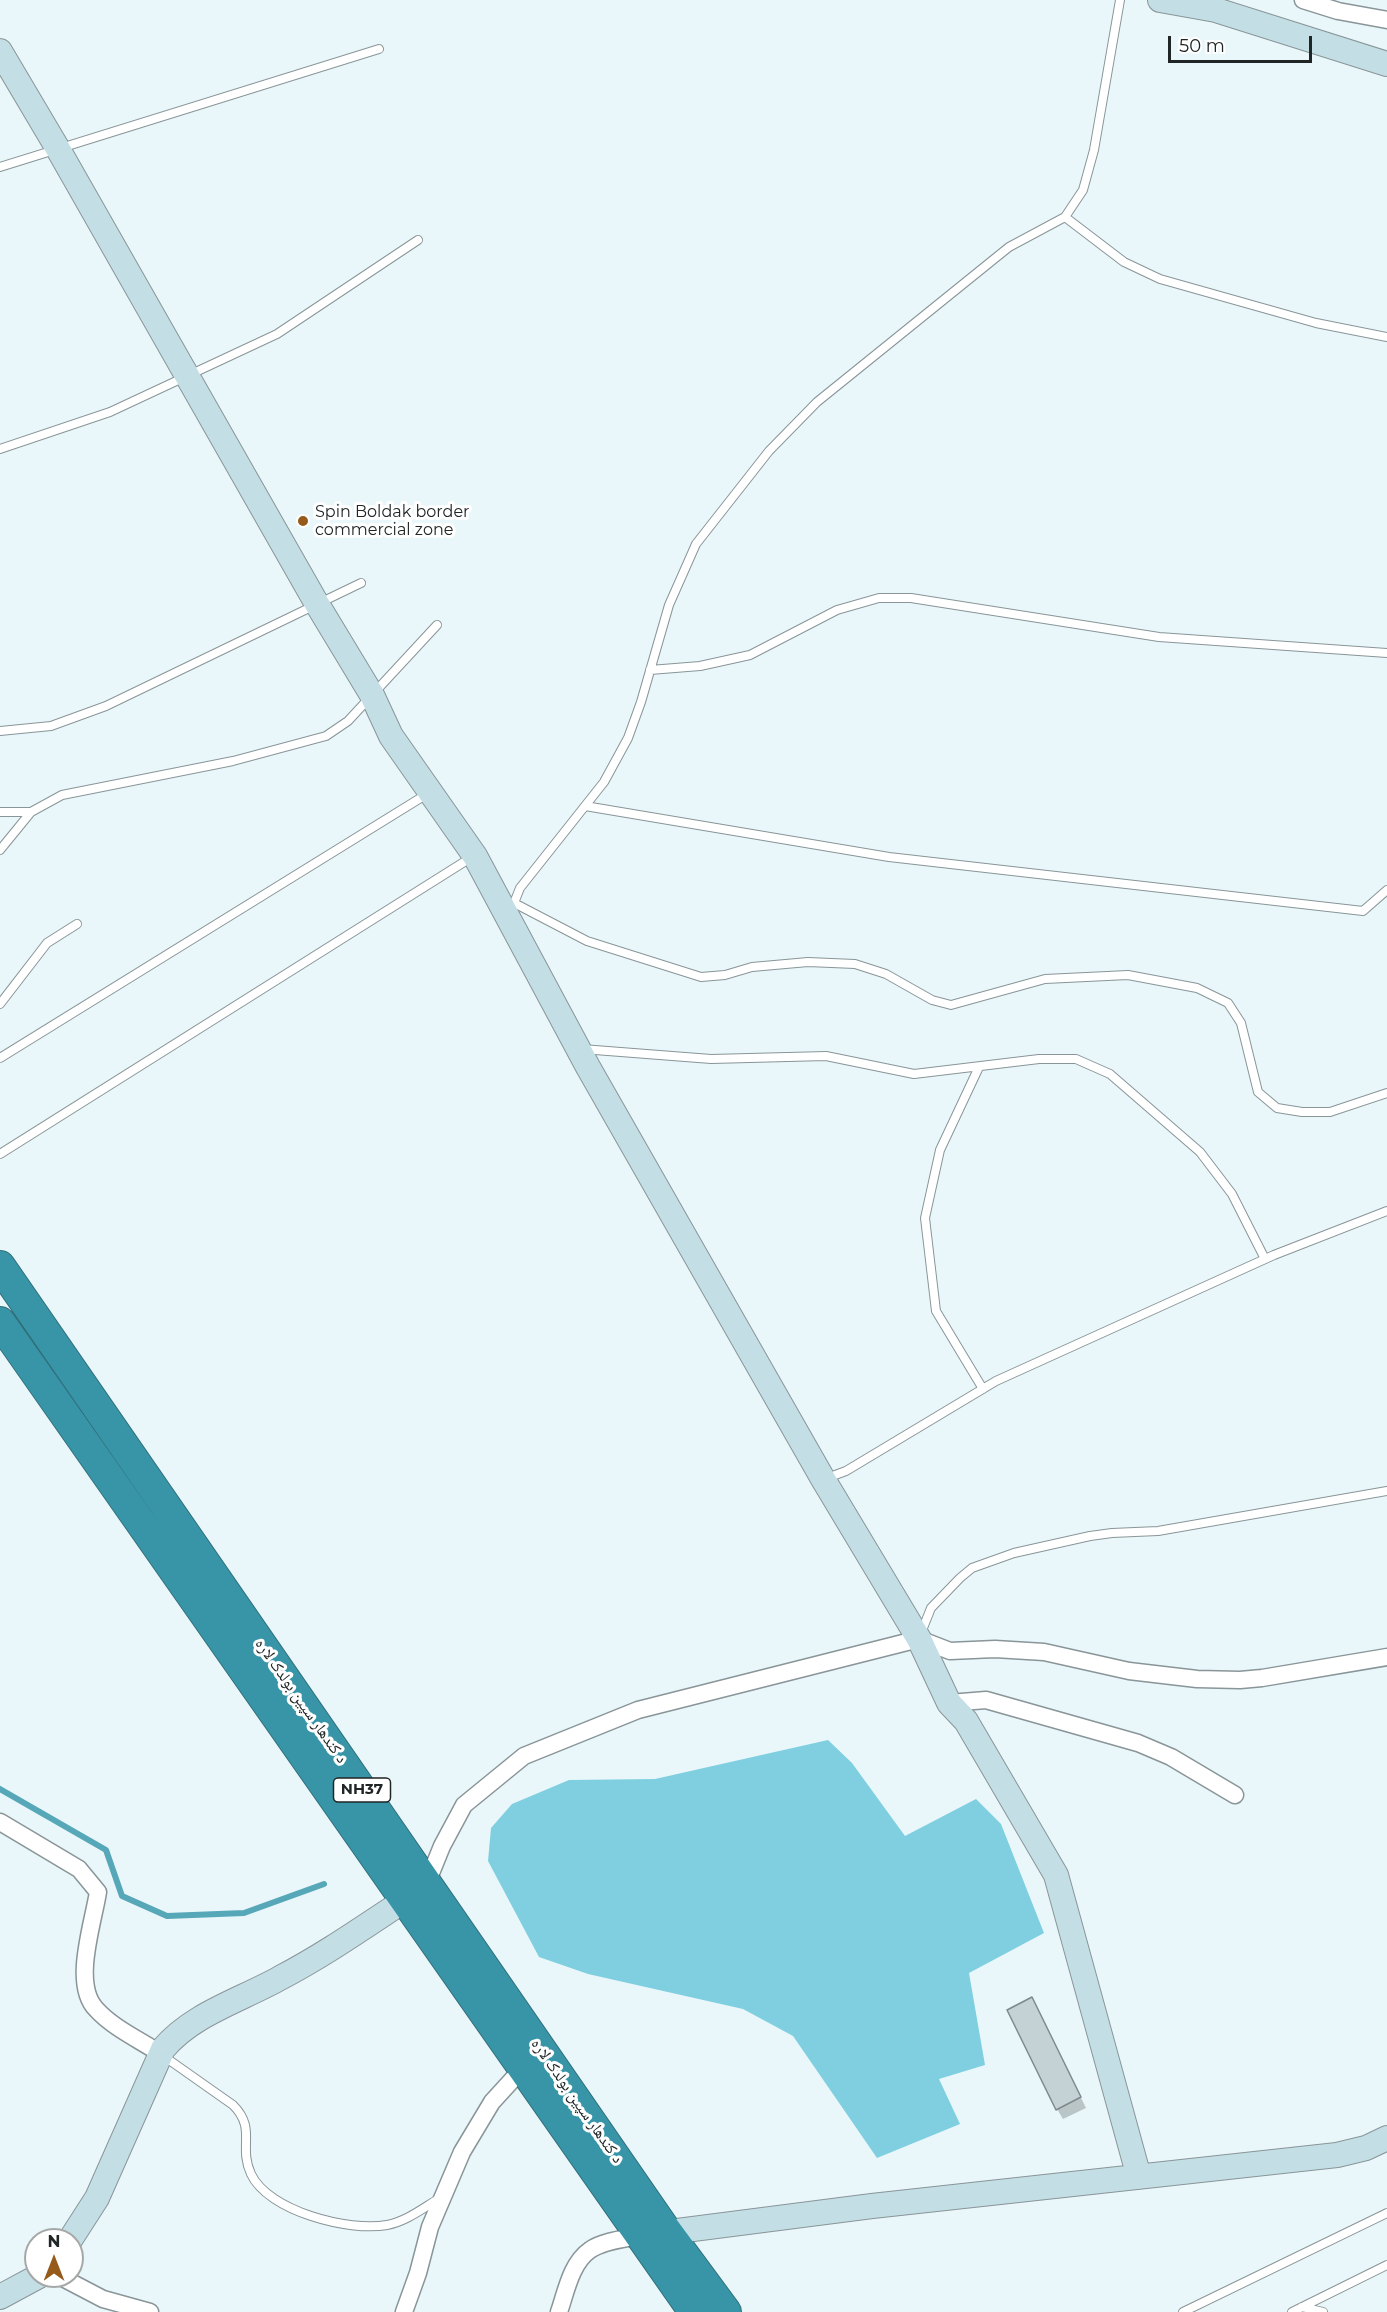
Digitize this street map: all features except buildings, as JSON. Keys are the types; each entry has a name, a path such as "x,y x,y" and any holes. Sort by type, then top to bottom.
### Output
{"highway":[{"name":"د کندهار سپین بولدک لاره","path":"0,1266 416,1892 653,2234 694,2312"},
{"name":"د کندهار سپین بولدک لاره","path":"0,1322 416,1892 523,2068 653,2234 726,2312"}],"street":[{"path":"1160,0 1217,5 1387,64"},
{"path":"1303,0 1338,11 1387,20"},
{"path":"0,51 372,696 391,736 509,907 579,1049 824,1479 919,1639 949,1703 966,1721 1056,1875 1138,2177"},
{"path":"78,2228 97,2198 161,2054 171,2040 188,2025 288,1974 334,1947 416,1892 464,1805 524,1756 638,1710 919,1639 950,1651 995,1649 1044,1652 1129,1671 1197,1679 1262,1678 1387,1657"},
{"path":"949,1703 986,1700 1138,1743 1180,1762 1235,1796"},
{"path":"0,1822 80,1869 98,1892 85,1958 86,1987 95,2008 161,2054"},
{"path":"404,2312 418,2273 430,2227 462,2152 492,2102 523,2068"},
{"path":"559,2312 578,2263 590,2250 602,2244 653,2234 872,2206 1337,2155 1366,2148 1387,2138"},
{"path":"0,2297 24,2284"},
{"path":"82,2288 104,2299 150,2312"}],"lane":[{"path":"1120,0 1094,150 1083,190 1065,217 1009,247 817,402 769,451 696,544 669,604 628,738 604,782 520,888 509,907 587,941 701,976 725,975 752,967 808,962 855,964 886,974 932,1000 951,1005 1045,980 1128,975 1197,988 1228,1003 1241,1023 1258,1092 1277,1108 1302,1112 1330,1112 1387,1093"},
{"path":"0,167 379,48"},
{"path":"1065,217 1124,262 1160,279 1316,322 1387,337"},
{"path":"0,449 110,412 277,334 418,240"},
{"path":"0,731 51,726 106,706 361,583"},
{"path":"650,670 700,666 750,654 837,610 879,598 921,600 1159,637 1387,653"},
{"path":"0,850 31,812 62,795 233,761 326,736 348,721 437,625"},
{"path":"0,1058 430,792"},
{"path":"585,806 890,856 1363,911 1387,890"},
{"path":"0,812 31,812"},
{"path":"0,1154 475,856"},
{"path":"0,1004 47,943 77,924"},
{"path":"579,1049 711,1059 826,1056 914,1074 1039,1059 1076,1059 1110,1074 1200,1152 1232,1194 1265,1259"},
{"path":"979,1068 940,1150 925,1218 936,1311 983,1389"},
{"path":"824,1479 846,1471 983,1389 1265,1259 1387,1211"},
{"path":"919,1639 931,1608 948,1589 972,1569 1014,1553 1090,1536 1158,1531 1387,1491"},
{"path":"161,2054 243,2114 246,2125 245,2155 250,2173 258,2185 286,2206 331,2220 371,2227 403,2220 443,2196"},
{"path":"1183,2312 1387,2212"},
{"path":"1292,2312 1387,2265"},
{"path":"1302,2307 1323,2312"}],"shaded area":[{"path":"828,1740 852,1763 905,1836 976,1799 1001,1824 1044,1933 969,1973 985,2065 939,2079 960,2124 877,2158 793,2036 743,2009 588,1974 539,1957 488,1861 491,1828 512,1804 569,1780 655,1779"}],"waterway":[{"path":"0,1789 106,1850 122,1896 167,1916 244,1913 324,1884"}],"place":[{"name":"Spin Boldak border commercial zone","path":"303,521"}]}
